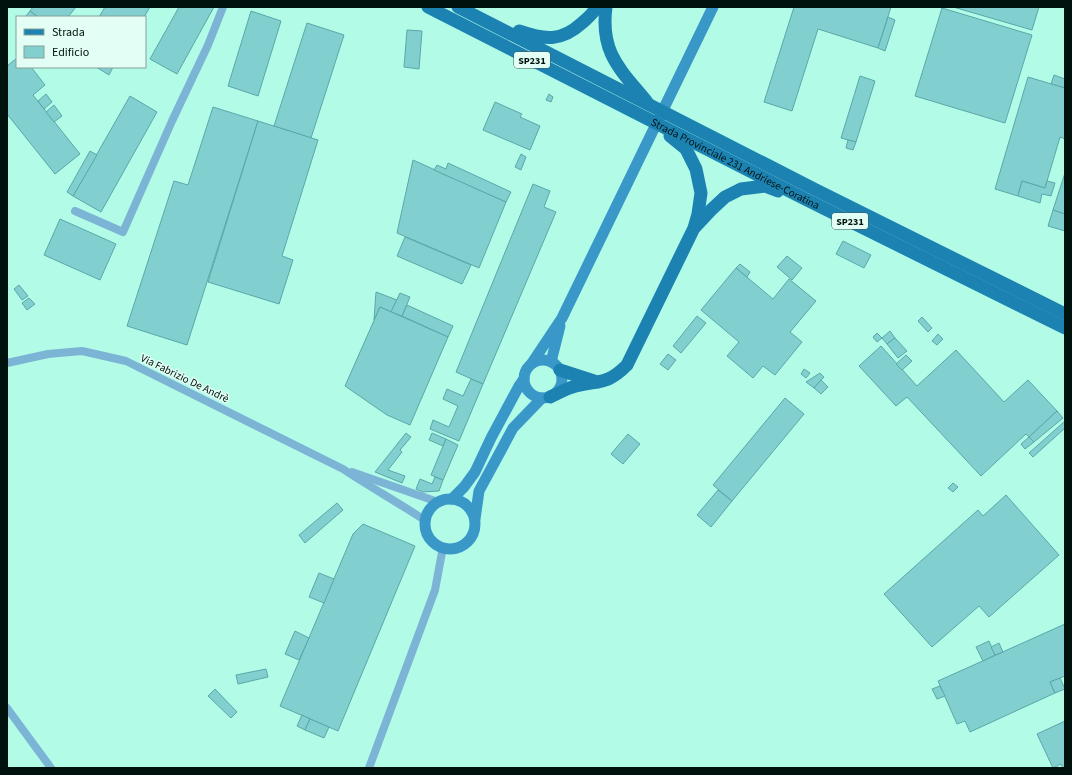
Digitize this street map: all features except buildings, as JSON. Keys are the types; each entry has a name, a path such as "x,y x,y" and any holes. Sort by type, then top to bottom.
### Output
{"main road":[{"name":"Strada Provinciale 231 Andriese-Coratina","path":"428,7 807,200 1065,328"},
{"name":"Strada Provinciale 231 Andriese-Coratina","path":"458,7 814,189 1065,314"},
{"path":"474,15 532,36 550,38 566,35 574,30 593,13 597,7"},
{"path":"606,7 603,24 608,49 617,66 651,106"},
{"path":"562,318 555,366 562,376 562,383 556,394 546,397 537,397 529,392 525,385 525,373 562,318 714,7"},
{"path":"475,519 467,505 460,501 452,499 438,502 429,510 426,521 426,530 435,544 443,548 451,549 460,547 467,542 472,536 475,528 479,491 513,428 546,397 574,386 607,380 617,376 627,365 694,228 701,193 696,169 686,149 674,138 636,113"},
{"path":"694,228 725,197 741,189 765,186 807,200"},
{"path":"532,363 545,360 555,366 596,382"},
{"path":"452,499 464,488 475,472 491,438 524,379"}],"street":[{"path":"76,211 123,232 224,7"},
{"name":"Via Fabrizio De Andrè","path":"7,363 48,354 82,351 126,361 343,469"},
{"path":"343,469 438,502"},
{"path":"343,469 426,521"},
{"path":"369,768 434,590 443,548"},
{"path":"7,708 51,768"}]}
